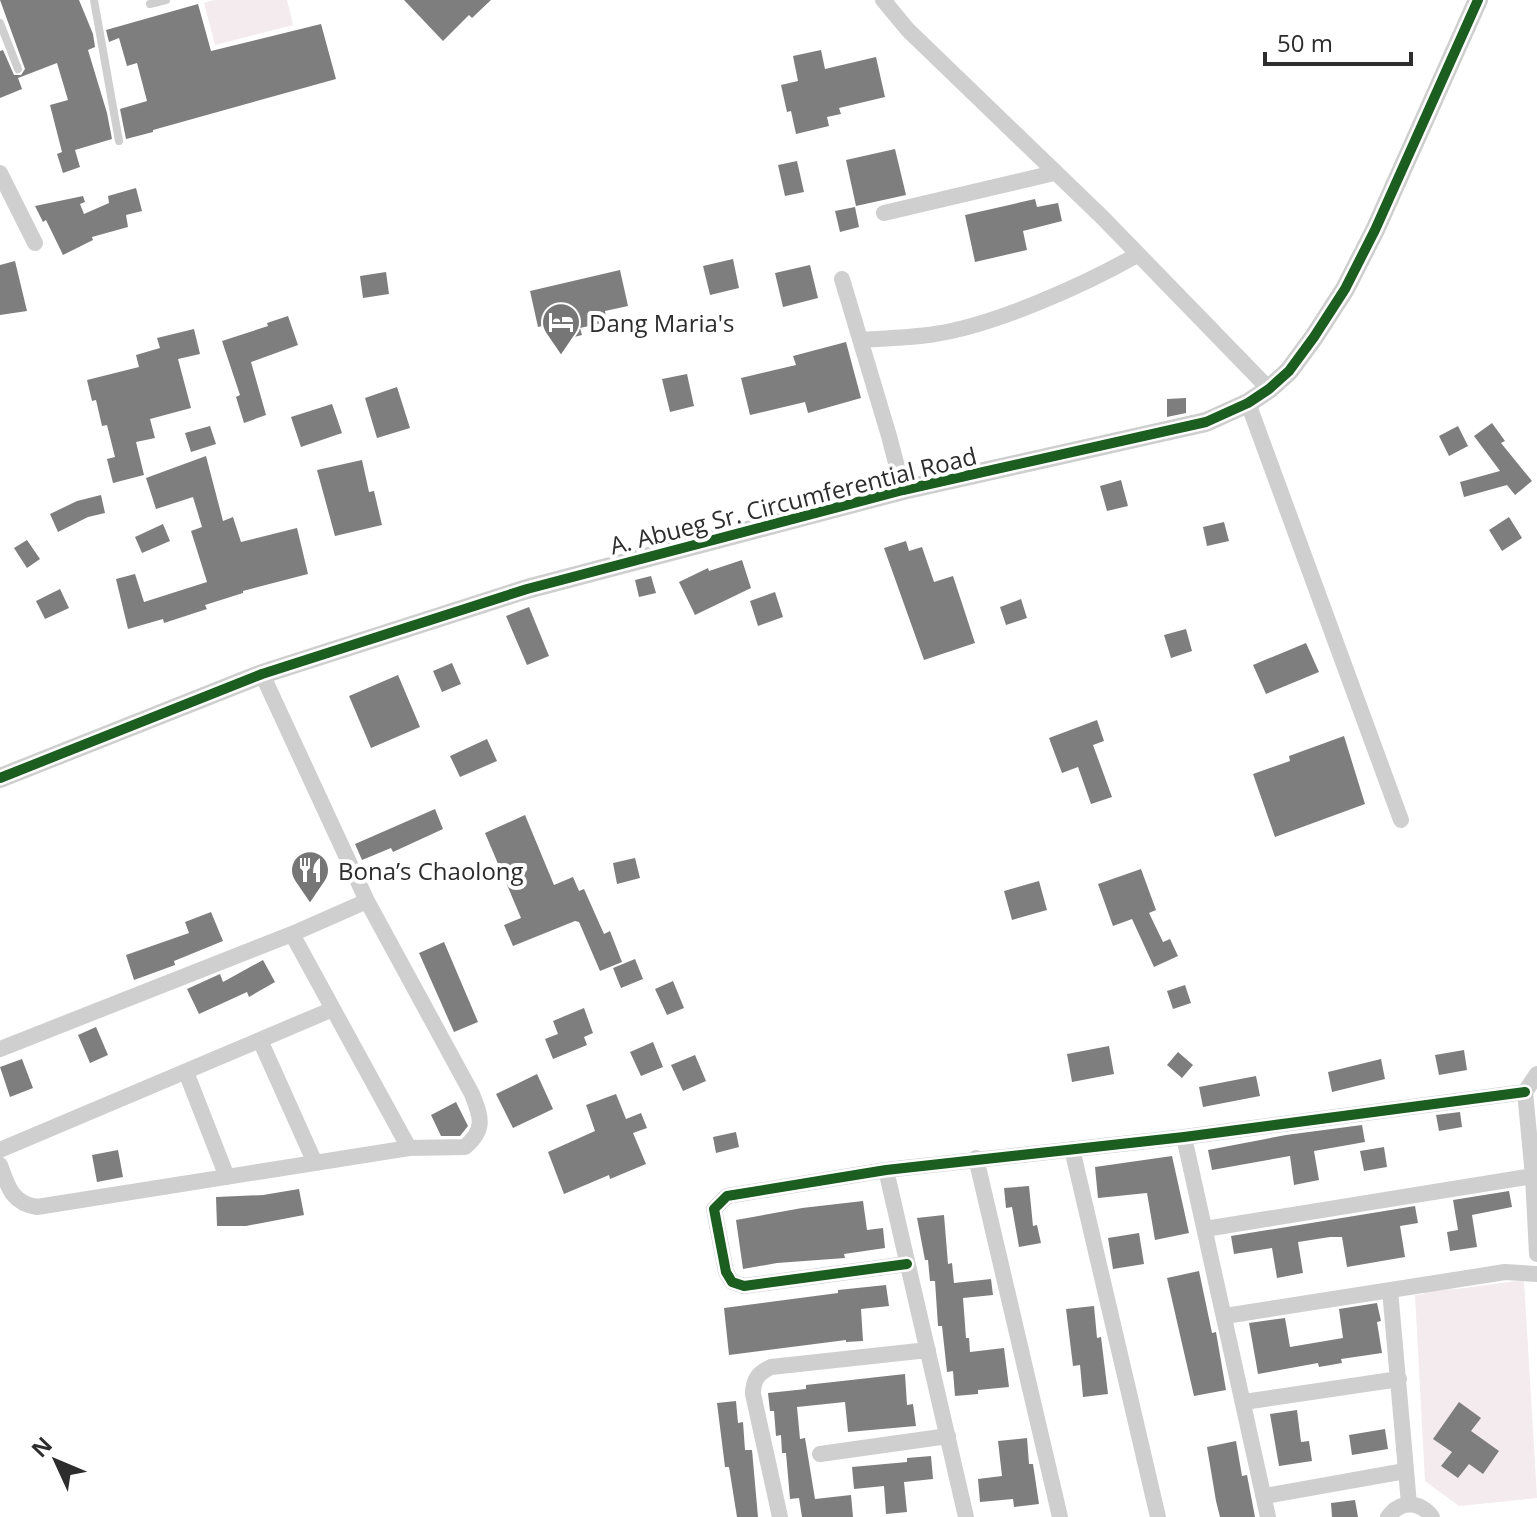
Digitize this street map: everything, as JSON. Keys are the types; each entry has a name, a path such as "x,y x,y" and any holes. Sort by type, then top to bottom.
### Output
{"street":[{"path":"883,0 908,30 1269,389"},
{"name":"A. Abueg Sr. Circumferential Road","path":"0,778 262,674 527,589 903,490 1148,437 1206,422 1248,403 1289,371 1345,289 1375,230 1478,0"},
{"path":"0,173 35,243"},
{"path":"884,213 1054,173"},
{"path":"861,340 935,334 962,328 1027,306 1104,274 1137,255"},
{"path":"842,279 903,490"},
{"path":"1248,403 1401,820"},
{"path":"0,1165 14,1195 23,1205 37,1207 409,1148 465,1147 478,1134 478,1110 472,1094 367,901 262,674"},
{"path":"0,1049 292,934 367,901"},
{"path":"292,934 409,1148"},
{"path":"0,1150 333,1009"},
{"path":"260,1040 315,1163"},
{"path":"186,1072 227,1177"},
{"path":"1537,1074 1525,1092 1535,1187 1537,1254"},
{"path":"907,1264 744,1286 732,1282 726,1272 714,1209 727,1196 886,1170 1184,1137 1525,1092"},
{"path":"1184,1137 1268,1517"},
{"path":"1072,1149 1158,1517"},
{"path":"976,1158 1060,1517"},
{"path":"886,1170 964,1517"},
{"path":"1205,1229 1535,1187"},
{"path":"1225,1316 1505,1272 1537,1274"},
{"path":"1390,1290 1409,1504"},
{"path":"780,1517 753,1394 757,1376 771,1367 928,1350"},
{"path":"1244,1402 1399,1379"},
{"path":"820,1454 948,1436"},
{"path":"1265,1496 1405,1471"},
{"path":"1388,1517 1400,1506 1409,1504 1423,1507 1432,1517"}],"lane":[{"path":"94,0 119,141"},
{"path":"150,4 166,0"},
{"path":"0,23 18,69"}],"shaded area":[{"path":"214,0 287,0 293,25 215,45 204,3"},
{"path":"1524,1280 1537,1498 1459,1506 1425,1481 1415,1295 1424,1294 1425,1290"}],"building":[{"path":"0,0 79,0 93,34 95,47 88,50 112,139 75,150 80,167 63,173 57,154 62,152 50,105 68,100 57,63 18,78 22,89 0,98 0,51 3,50 14,75 21,75 25,69"},
{"path":"404,0 491,0 472,18 469,15 443,41"},
{"path":"198,4 211,51 321,24 336,79 126,139 120,109 147,101 137,63 127,66 119,38 109,42 106,30"},
{"path":"821,50 825,69 876,57 885,97 839,108 841,114 827,117 829,126 796,134 781,85 798,81 793,56"},
{"path":"895,149 906,195 856,206 846,160"},
{"path":"797,161 804,192 785,196 778,165"},
{"path":"136,188 142,211 126,215 128,227 92,237 93,240 63,255 46,220 43,222 35,206 83,196 85,202 80,204 84,214 109,203 108,196"},
{"path":"1035,199 1037,207 1058,203 1062,221 1023,231 1027,250 975,262 965,215"},
{"path":"855,207 859,227 840,232 835,211"},
{"path":"733,259 739,288 710,295 703,266"},
{"path":"15,261 27,311 0,315 0,265"},
{"path":"810,265 818,298 783,307 775,273"},
{"path":"620,270 628,306 605,311 607,322 580,328 582,335 559,341 555,323 538,327 530,291"},
{"path":"386,272 389,294 363,298 360,276"},
{"path":"288,316 298,345 251,362 266,415 244,423 236,397 240,395 222,341"},
{"path":"194,329 200,354 178,359 191,408 150,419 155,438 136,442 144,475 113,483 107,459 115,457 107,425 102,426 87,380 139,367 136,355 160,348 157,338"},
{"path":"846,342 861,398 808,413 805,402 750,415 741,378 796,365 793,356"},
{"path":"687,374 694,406 670,412 662,379"},
{"path":"397,387 410,428 377,438 365,398"},
{"path":"1186,398 1186,413 1167,417 1167,399"},
{"path":"332,404 342,433 301,447 291,417"},
{"path":"1492,423 1505,441 1501,443 1532,481 1515,495 1507,485 1464,497 1460,482 1500,471 1474,436"},
{"path":"210,426 216,444 191,452 185,433"},
{"path":"1458,426 1468,446 1449,456 1439,436"},
{"path":"206,456 223,521 233,517 241,542 297,528 308,574 243,591 205,605 207,609 164,623 163,619 128,629 116,579 135,574 144,602 207,582 191,531 202,527 193,497 156,509 146,478"},
{"path":"362,460 369,492 374,491 382,525 335,536 317,470"},
{"path":"1121,480 1128,506 1107,511 1100,486"},
{"path":"101,495 105,513 88,517 58,532 50,514 77,501"},
{"path":"1509,517 1522,538 1502,551 1489,530"},
{"path":"1224,522 1229,541 1207,546 1203,527"},
{"path":"163,524 170,541 142,553 135,537"},
{"path":"27,540 40,559 27,568 14,548"},
{"path":"906,541 909,551 922,547 934,582 953,576 975,643 924,660 884,548"},
{"path":"742,560 751,588 695,615 679,582 708,568 709,571"},
{"path":"651,576 656,593 639,597 635,580"},
{"path":"60,589 69,608 45,619 36,601"},
{"path":"775,592 783,617 758,626 750,601"},
{"path":"1021,599 1027,618 1006,625 1000,607"},
{"path":"529,607 549,656 527,665 506,616"},
{"path":"1186,629 1192,651 1171,658 1164,635"},
{"path":"1306,643 1319,672 1266,694 1253,665"},
{"path":"452,663 461,684 442,692 433,671"},
{"path":"398,675 420,727 371,748 349,696"},
{"path":"1097,720 1104,741 1093,745 1112,797 1091,804 1078,767 1062,773 1049,738"},
{"path":"1344,736 1365,804 1275,837 1253,774 1290,761 1289,756"},
{"path":"487,739 497,761 460,777 450,756"},
{"path":"435,809 443,829 393,852 391,848 362,860 355,844"},
{"path":"525,815 554,885 573,877 579,891 584,889 604,934 610,931 622,962 600,971 579,922 575,921 513,946 504,925 521,918 485,833"},
{"path":"635,858 640,878 617,884 613,863"},
{"path":"1141,869 1156,910 1149,913 1163,942 1170,939 1178,956 1154,967 1132,919 1113,926 1098,884"},
{"path":"1039,881 1047,910 1012,920 1004,891"},
{"path":"211,912 223,941 174,961 175,965 134,980 126,955 189,933 185,922"},
{"path":"444,942 478,1022 454,1032 419,953"},
{"path":"635,959 643,979 621,988 613,968"},
{"path":"263,960 275,982 249,997 247,992 199,1014 187,989 220,974 223,982"},
{"path":"673,981 684,1008 667,1015 655,989"},
{"path":"1185,985 1191,1003 1173,1009 1167,991"},
{"path":"584,1008 593,1033 584,1037 587,1045 553,1059 545,1039 558,1034 553,1021"},
{"path":"96,1027 108,1055 90,1063 78,1035"},
{"path":"653,1042 663,1067 641,1076 630,1052"},
{"path":"1109,1046 1114,1074 1072,1082 1067,1054"},
{"path":"1464,1050 1467,1070 1439,1075 1435,1055"},
{"path":"1178,1052 1193,1065 1182,1078 1167,1065"},
{"path":"695,1055 706,1081 683,1091 671,1065"},
{"path":"22,1059 33,1088 10,1097 0,1067"},
{"path":"1381,1059 1385,1079 1332,1092 1328,1072"},
{"path":"537,1074 553,1109 513,1128 496,1094"},
{"path":"1256,1076 1260,1096 1203,1107 1199,1087"},
{"path":"616,1094 626,1119 641,1113 647,1128 633,1133 646,1164 564,1194 548,1152 595,1131 586,1105"},
{"path":"456,1102 468,1126 460,1136 441,1136 431,1115"},
{"path":"1460,1112 1462,1127 1439,1131 1436,1115"},
{"path":"1362,1125 1365,1142 1314,1151 1319,1180 1294,1185 1290,1156 1212,1170 1208,1150"},
{"path":"736,1132 739,1147 716,1153 713,1137"},
{"path":"1384,1147 1387,1167 1364,1171 1360,1151"},
{"path":"118,1150 123,1177 97,1182 92,1155"},
{"path":"1172,1156 1189,1233 1155,1240 1147,1193 1098,1198 1095,1167"},
{"path":"1029,1186 1033,1226 1037,1225 1041,1243 1019,1247 1012,1207 1006,1208 1004,1188"},
{"path":"299,1189 304,1215 246,1226 217,1226 216,1197 263,1195"},
{"path":"1509,1191 1512,1207 1472,1215 1477,1247 1450,1251 1447,1232 1458,1230 1453,1200"},
{"path":"863,1201 867,1230 883,1228 885,1248 844,1254 845,1258 743,1269 736,1220"},
{"path":"1415,1206 1418,1223 1400,1226 1405,1257 1347,1267 1342,1237 1298,1242 1303,1273 1277,1278 1272,1248 1234,1254 1231,1236"},
{"path":"944,1215 948,1264 952,1263 954,1283 991,1279 993,1295 963,1298 970,1352 1004,1348 1009,1387 955,1396 953,1371 947,1372 942,1326 938,1326 935,1281 930,1281 917,1218"},
{"path":"1139,1233 1144,1264 1113,1269 1108,1238"},
{"path":"1199,1271 1212,1333 1216,1332 1226,1390 1194,1396 1167,1278"},
{"path":"886,1285 889,1306 861,1309 863,1341 846,1340 729,1355 724,1308"},
{"path":"1377,1303 1382,1353 1341,1359 1342,1363 1319,1367 1318,1363 1258,1374 1249,1323 1285,1318 1290,1347 1343,1338 1339,1309"},
{"path":"1094,1306 1108,1394 1083,1397 1080,1365 1073,1366 1066,1309"},
{"path":"905,1374 907,1405 913,1404 916,1426 848,1432 845,1402 797,1407 800,1439 805,1438 815,1499 851,1495 853,1517 802,1517 799,1498 790,1499 786,1453 782,1453 781,1435 776,1436 774,1411 770,1411 768,1393 806,1389 806,1385"},
{"path":"736,1401 738,1423 743,1422 745,1450 752,1450 758,1517 737,1517 729,1467 725,1467 717,1403"},
{"path":"1459,1402 1481,1418 1471,1431 1499,1451 1483,1474 1469,1464 1458,1478 1441,1466 1452,1452 1433,1439"},
{"path":"1297,1410 1301,1442 1309,1441 1312,1461 1279,1466 1270,1414"},
{"path":"1385,1429 1388,1449 1352,1455 1349,1435"},
{"path":"1027,1438 1029,1464 1033,1464 1039,1504 1014,1507 1013,1499 980,1502 978,1479 1002,1476 998,1441"},
{"path":"1236,1441 1242,1476 1247,1475 1255,1517 1220,1517 1216,1501 1207,1447"},
{"path":"931,1456 933,1479 904,1482 907,1512 886,1514 884,1486 854,1489 852,1467 907,1462 907,1458"},
{"path":"1355,1500 1358,1517 1332,1517 1331,1503"}],"cycle path":[{"path":"0,778 262,674 527,589 903,490 1206,422 1248,403 1289,371 1345,289 1375,230 1478,0"},
{"path":"907,1264 744,1286 732,1282 726,1272 714,1209 727,1196 886,1170 1184,1137 1525,1092"}],"place":[{"name":"Dang Maria's","path":"561,356"},
{"name":"Bona’s Chaolong","path":"310,904"}]}
